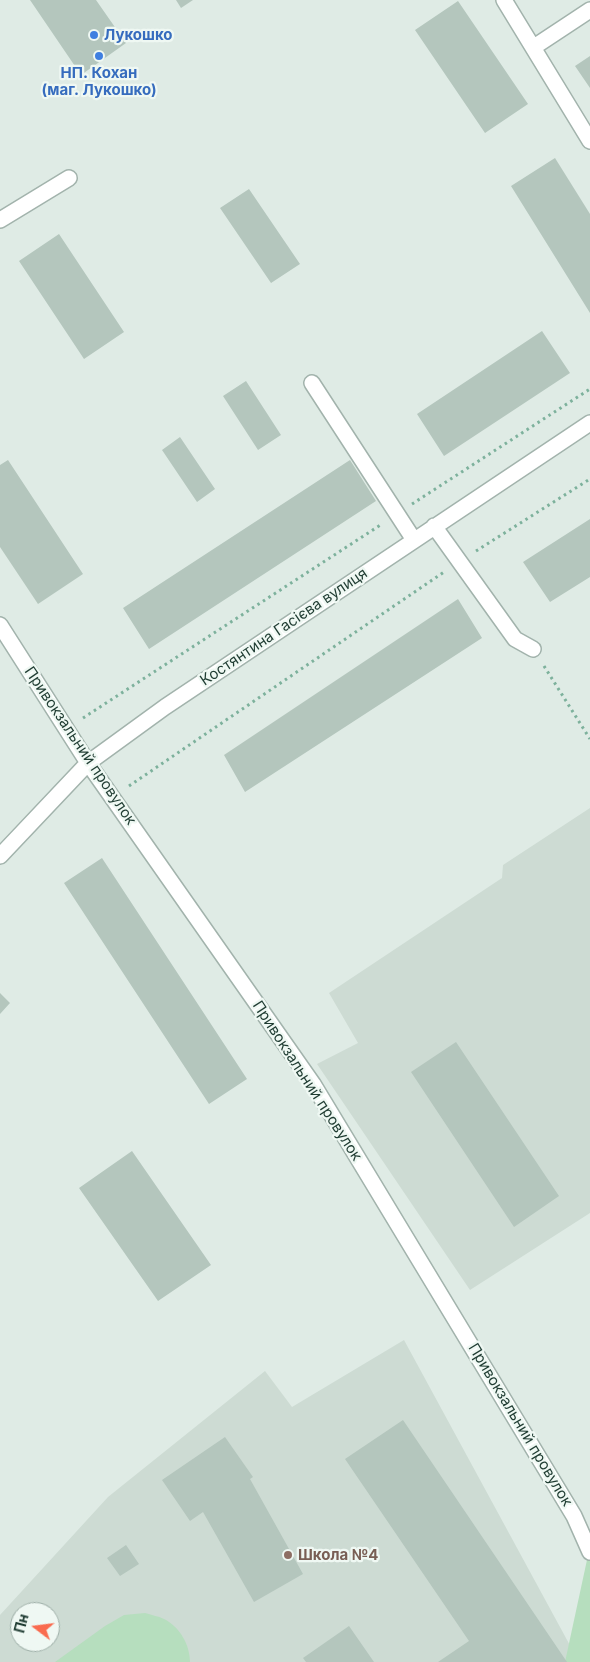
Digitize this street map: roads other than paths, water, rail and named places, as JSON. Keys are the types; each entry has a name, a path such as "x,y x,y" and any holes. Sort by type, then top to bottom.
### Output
{"street":[{"path":"504,0 590,141"},
{"path":"534,47 590,10"},
{"path":"0,220 69,178"},
{"path":"312,383 414,540"},
{"name":"Костянтина Гасієва вулиця","path":"0,856 88,763 165,707 590,423"},
{"path":"434,526 515,639 533,649"},
{"name":"Привокзальний провулок","path":"0,625 88,763 313,1084 574,1516 590,1552"}],"place":[{"name":"Лукошко","path":"94,35"},
{"name":"НП. Кохан (маг. Лукошко)","path":"99,56"},
{"name":"Школа №4","path":"288,1555"}]}
